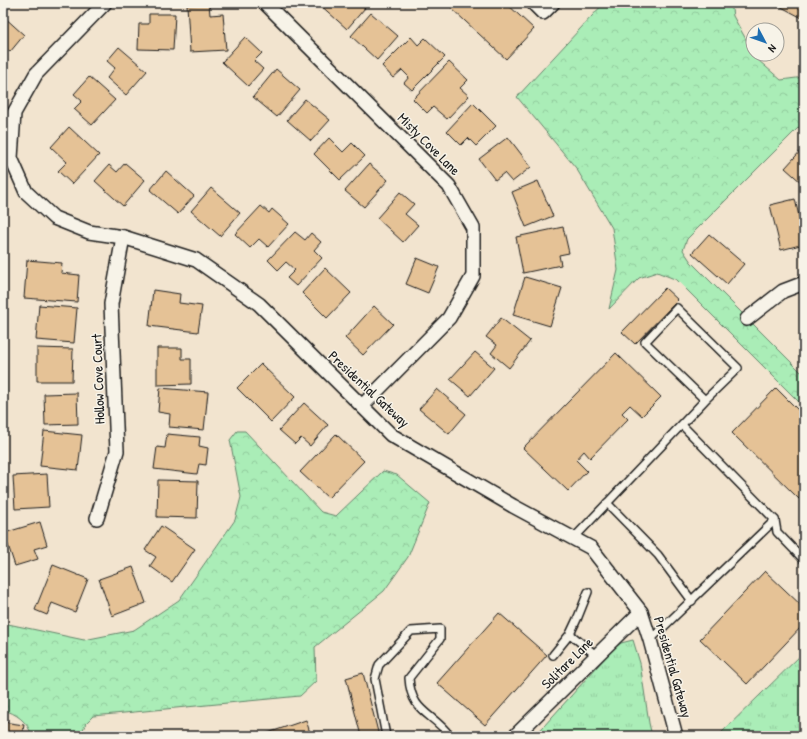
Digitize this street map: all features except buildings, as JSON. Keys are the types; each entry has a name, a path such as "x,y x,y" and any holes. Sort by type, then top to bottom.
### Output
{"street":[{"path":"7,159 14,113 36,74 105,3"},
{"name":"Misty Cove Lane","path":"265,3 449,186 473,228 473,276 449,318 362,406"},
{"path":"533,3 543,12 553,3"},
{"name":"Presidential Gateway","path":"7,159 26,192 54,218 89,232 123,237 196,260 203,264 259,304 391,435 513,506 591,548 641,612 676,736"},
{"name":"Hollow Cove Court","path":"97,518 117,451 113,382 112,304 123,237"},
{"path":"746,319 783,291 804,283"},
{"name":"Solitare Lane","path":"515,736 641,612"}],"lane":[{"path":"574,539 705,400 738,368 677,308 645,342 705,400"},
{"path":"682,424 775,520 777,532 803,557"},
{"path":"607,503 658,555 692,601"},
{"path":"650,640 775,520"},
{"path":"553,655 570,634 588,592"},
{"path":"386,736 375,679 379,665 411,631 440,630 440,639 409,678 410,690 416,704 450,736"},
{"path":"570,634 597,656"}],"green space":[{"path":"604,3 731,3 733,16 745,38 745,62 760,62 781,80 804,77 804,122 687,239 683,250 691,262 804,375 804,407 677,280 657,272 639,278 609,309 618,270 612,228 576,168 517,97"},
{"path":"3,263 7,409 3,433"},
{"path":"237,431 245,431 321,512 336,516 383,471 397,475 430,503 408,557 384,591 315,647 316,681 300,696 93,716 86,723 80,736 32,736 28,726 21,719 12,713 3,710 3,619 8,624 84,640 134,630 179,600 235,520 241,497 230,440"},
{"path":"633,640 640,663 652,736 535,736 613,649 621,643"},
{"path":"804,652 804,736 718,736"}]}
